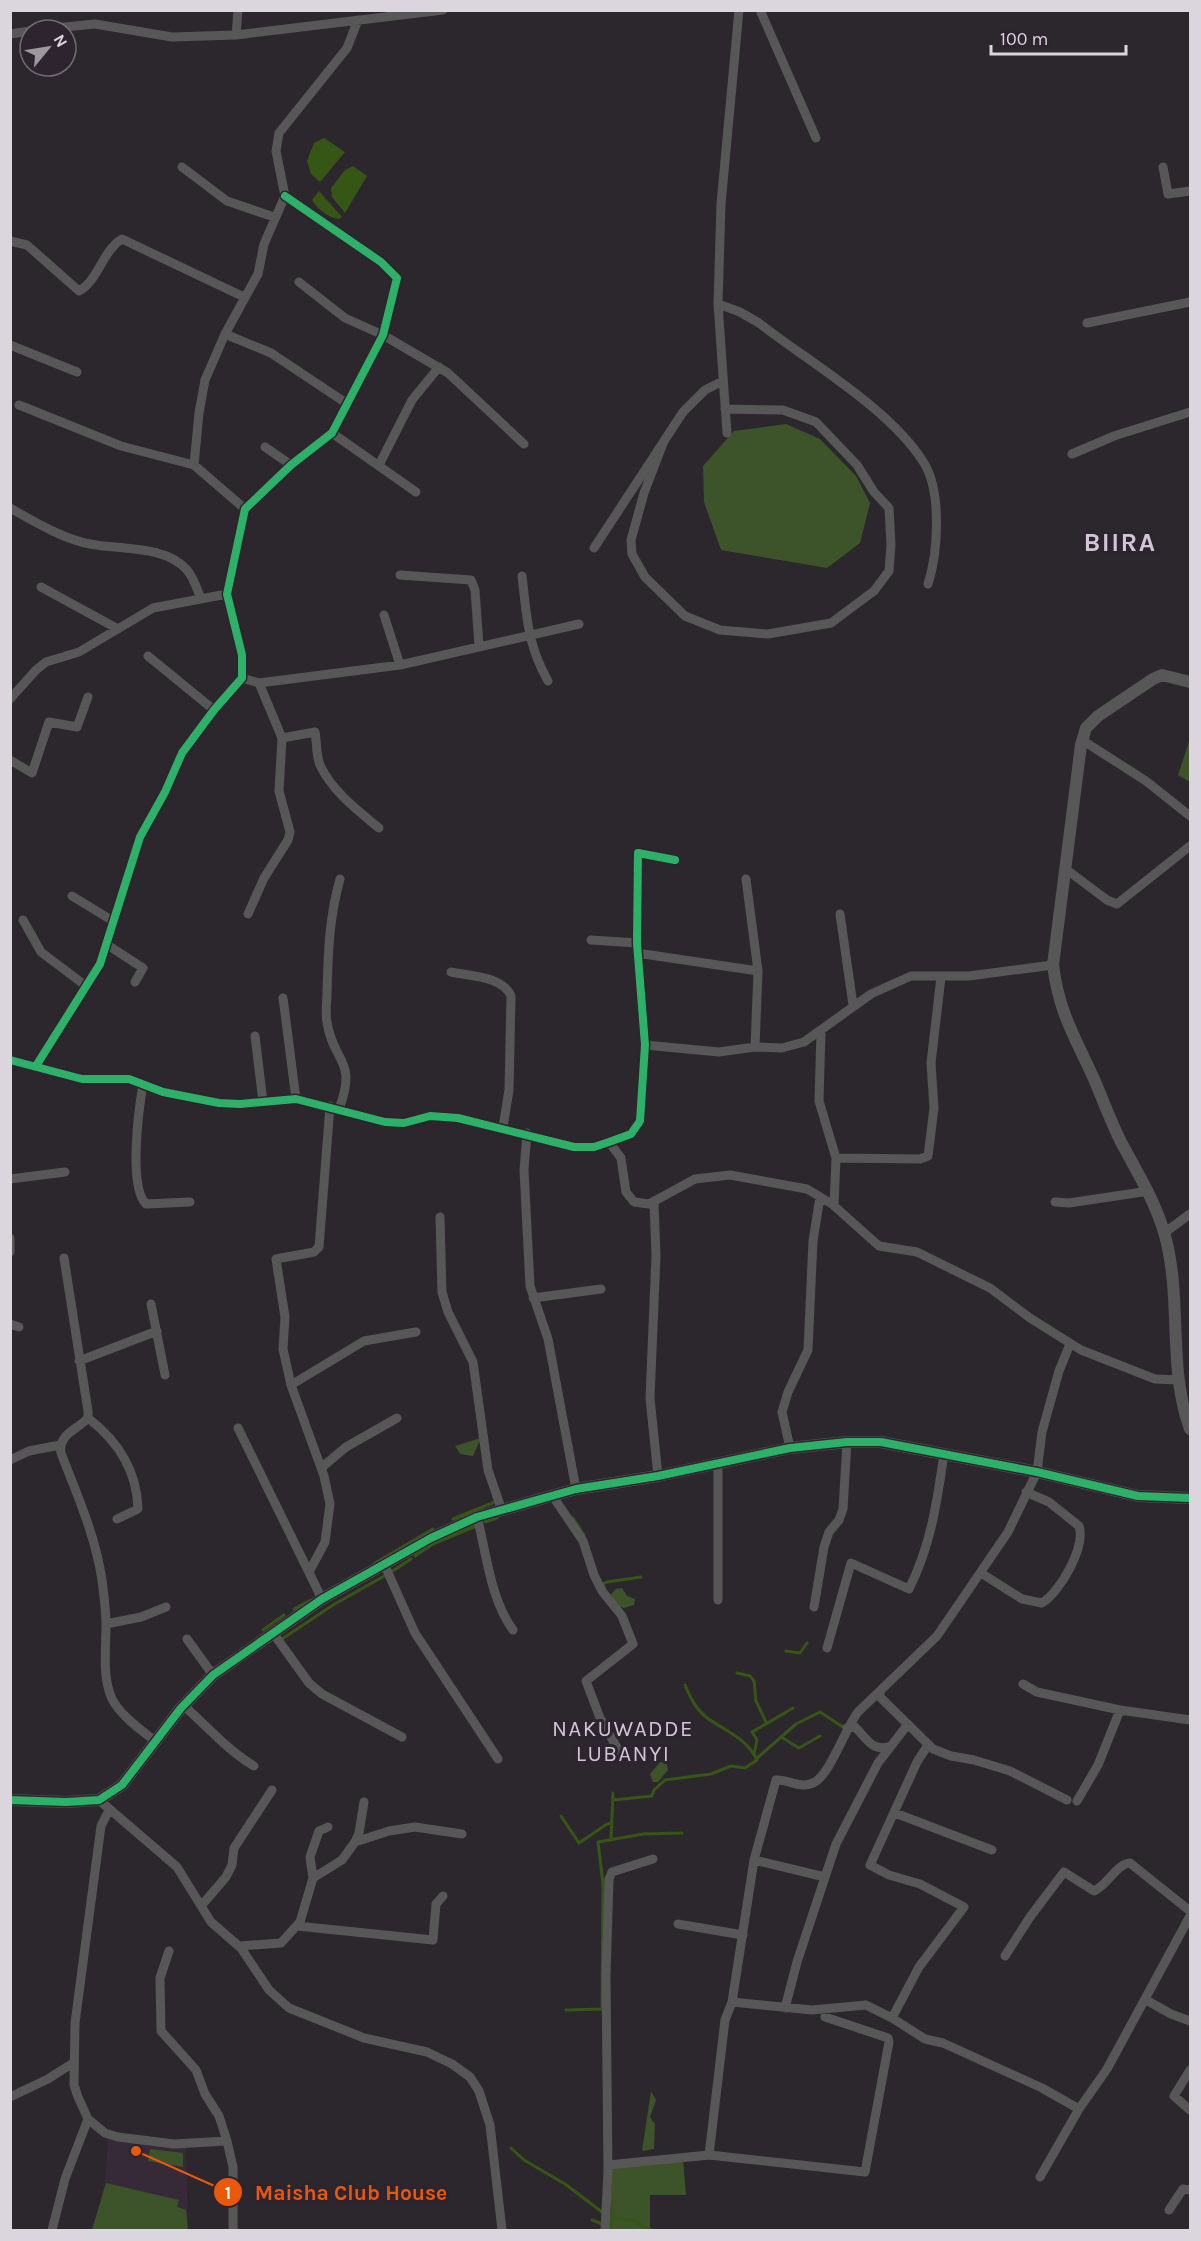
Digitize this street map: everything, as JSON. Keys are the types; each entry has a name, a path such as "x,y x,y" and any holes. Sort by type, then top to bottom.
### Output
{"street":[{"path":"236,35 238,10"},
{"path":"78,26 95,24 172,37 236,35 442,10"},
{"path":"727,433 718,304 721,204 739,10"},
{"path":"760,10 816,138"},
{"path":"194,465 199,413 206,380 225,333 258,274 264,243 285,196 276,151 279,132 346,48 358,20"},
{"path":"182,167 226,201 274,217"},
{"path":"1163,167 1168,194 1191,191"},
{"path":"36,1066 100,964 140,837 165,792 182,753 214,710 242,678 242,655 227,594 245,509 291,465 333,433 383,335 397,278 381,262 285,196"},
{"path":"10,241 27,245 79,291 87,285 113,245 122,239 244,297"},
{"path":"299,282 345,318 383,335 439,367 469,391 524,444"},
{"path":"1087,323 1191,302"},
{"path":"718,304 740,312 759,323 875,411 914,449 931,477 933,497 937,545 927,584"},
{"path":"225,333 271,353 346,404"},
{"path":"10,345 77,372"},
{"path":"379,465 412,400 439,367"},
{"path":"594,548 606,533 649,460 693,400 723,381"},
{"path":"19,405 121,446 194,465 245,509"},
{"path":"664,441 644,494 631,540 636,564 645,577 684,616 720,630 768,634 831,623 874,591 889,571 891,545 889,508 874,492 857,465 816,422 783,410 725,409"},
{"path":"1072,454 1114,436 1191,412"},
{"path":"333,433 416,492"},
{"path":"265,447 291,465"},
{"path":"10,508 39,524 89,544 145,550 180,563 192,577 201,599"},
{"path":"400,575 471,580 475,590 478,646"},
{"path":"522,576 529,636 534,657 548,681"},
{"path":"41,587 118,629"},
{"path":"11,698 46,662 79,652 153,608 227,594"},
{"path":"384,615 400,665"},
{"path":"242,678 260,683 400,665 579,624"},
{"path":"148,656 214,710"},
{"path":"1191,682 1162,675 1098,716 1086,728 1082,740 1069,827 1067,870 1053,964 1058,992 1071,1035 1118,1135 1149,1191 1164,1233 1174,1284 1178,1380 1191,1429"},
{"path":"248,914 264,878 288,840 290,832 279,791 282,738 260,683"},
{"path":"10,760 32,773 50,722 77,727 88,697"},
{"path":"282,738 315,732 320,764 325,772 348,803 379,828"},
{"path":"1082,740 1146,781 1191,816"},
{"path":"1067,870 1107,900 1117,904 1191,846"},
{"path":"10,1060 82,1079 129,1079 163,1092 219,1103 296,1099 385,1122 404,1123 430,1116 451,1117 503,1127 574,1147 594,1147 631,1134 638,1126 645,1045 637,948 638,853 675,860"},
{"path":"310,1570 325,1542 331,1513 321,1468 291,1385 283,1349 285,1317 276,1259 314,1252 319,1247 334,1108 347,1079 341,1057 330,1034 326,1012 330,912 340,879"},
{"path":"746,879 758,971 755,1047"},
{"path":"72,896 113,921"},
{"path":"840,914 853,1005"},
{"path":"23,920 41,952 86,986"},
{"path":"591,940 758,971"},
{"path":"106,944 143,968 135,982"},
{"path":"645,1045 719,1052 755,1047 794,1047 821,1031 853,1005 901,980 917,975 941,977 991,974 1053,964"},
{"path":"451,972 496,981 509,990 511,996 509,1090 503,1127"},
{"path":"836,1158 920,1159 928,1156 934,1108 931,1063 941,977"},
{"path":"283,998 296,1099"},
{"path":"821,1031 819,1101 836,1158 834,1206"},
{"path":"255,1036 262,1102"},
{"path":"143,1083 136,1156 140,1194 146,1204 190,1202"},
{"path":"526,1133 524,1179 533,1298 548,1339 576,1489"},
{"path":"609,1142 621,1158 624,1185 629,1198 642,1204 654,1203 695,1179 730,1175 807,1190 834,1206 879,1246 917,1252 990,1288 1070,1344 1092,1355 1155,1378 1178,1380"},
{"path":"10,1179 65,1172"},
{"path":"1055,1202 1069,1203 1149,1191"},
{"path":"790,1448 782,1413 788,1392 808,1350 813,1241 820,1197"},
{"path":"654,1203 656,1256 650,1398 658,1476"},
{"path":"1164,1233 1191,1214"},
{"path":"440,1217 442,1292 448,1312 472,1362 488,1470 501,1508"},
{"path":"10,1238 10,1252"},
{"path":"63,1258 88,1418 118,1444 130,1468 138,1509 117,1519"},
{"path":"533,1298 601,1288"},
{"path":"151,1304 165,1375"},
{"path":"79,1361 157,1331"},
{"path":"291,1385 364,1341 416,1332"},
{"path":"709,2155 725,2020 732,2002 754,1860 776,1780 795,1786 818,1780 832,1761 847,1728 858,1712 937,1636 1008,1532 1037,1472 1042,1432 1059,1371 1070,1344"},
{"path":"88,1418 64,1436 60,1445 90,1524 102,1580 106,1624 105,1662 113,1701 155,1742"},
{"path":"321,1468 346,1447 397,1418"},
{"path":"238,1428 310,1570 322,1599"},
{"path":"814,1607 824,1547 829,1532 839,1520 843,1509 847,1442"},
{"path":"10,1800 66,1802 99,1800 122,1785 183,1705 213,1675 322,1599 385,1566 431,1538 501,1508 576,1489 658,1476 790,1448 847,1442 881,1442 1037,1472 1138,1496 1191,1498"},
{"path":"10,1460 28,1451 60,1445"},
{"path":"827,1648 851,1563 909,1589 922,1564 934,1524 944,1454"},
{"path":"718,1463 718,1600"},
{"path":"981,1572 1022,1599 1042,1603 1057,1588 1072,1563 1079,1546 1079,1526 1048,1502 1026,1492"},
{"path":"552,1495 583,1540 594,1575 602,1591 622,1616 633,1644 586,1681 600,1718 620,1753"},
{"path":"477,1517 495,1594 502,1615 513,1630"},
{"path":"385,1566 415,1633 498,1759"},
{"path":"106,1624 141,1617 165,1608"},
{"path":"273,1633 309,1683 322,1694 402,1737"},
{"path":"187,1639 213,1675"},
{"path":"1023,1684 1036,1692 1120,1710 1191,1720"},
{"path":"879,1692 881,1698 928,1745 951,1756 1010,1771 1067,1800"},
{"path":"183,1705 223,1740 233,1753 254,1766"},
{"path":"1077,1801 1098,1765 1120,1710"},
{"path":"785,2008 796,1962 845,1824 873,1771 908,1725"},
{"path":"847,1728 855,1727 875,1749 881,1750 891,1746"},
{"path":"892,2018 919,1967 964,1907 920,1884 889,1875 870,1865 917,1762 928,1745"},
{"path":"201,1906 226,1877 232,1865 234,1848 272,1790"},
{"path":"99,1800 177,1867 211,1922 239,1946 269,1990 289,2008 364,2038 427,2052 452,2064 470,2077 479,2091 490,2125 502,2230"},
{"path":"313,1878 342,1860 355,1842 359,1833 364,1802"},
{"path":"110,1810 101,1826 75,2023 75,2090 88,2119 105,2133 136,2140 174,2144 227,2141"},
{"path":"895,1813 992,1850"},
{"path":"239,1946 281,1943 297,1926 305,1911 313,1878 310,1857 319,1831 328,1827"},
{"path":"355,1842 400,1828 427,1828 462,1834"},
{"path":"605,2230 608,2165 606,1976 609,1879 612,1872 622,1867 653,1859"},
{"path":"754,1860 825,1877"},
{"path":"1005,1956 1030,1917 1064,1872 1094,1891 1104,1885 1124,1864 1130,1863 1191,1913 1107,2070 1079,2109 1040,2177"},
{"path":"297,1926 433,1940 436,1904 443,1896"},
{"path":"678,1924 742,1935"},
{"path":"169,1951 160,1978 161,2031 196,2070 205,2094 219,2116 233,2167 233,2230"},
{"path":"1146,2000 1171,2014 1191,2021"},
{"path":"608,2165 709,2155 835,2168 859,2173 867,2170 889,2042 876,2033 825,2017 785,2008 732,2002"},
{"path":"825,2017 840,2006 866,2005 925,2039 943,2043 1042,2088 1079,2109"},
{"path":"10,2097 48,2079 74,2063"},
{"path":"1191,2070 1174,2096 1191,2110"},
{"path":"52,2230 65,2179 88,2119"},
{"path":"1169,2211 1183,2189 1191,2190"}],"shaded area":[{"path":"324,138 345,152 320,182 311,174 307,161 314,143"},
{"path":"353,166 367,176 345,213 332,197 331,188 345,170"},
{"path":"319,191 342,217 339,219 331,217 317,207 312,200"},
{"path":"786,424 820,439 856,476 870,503 860,543 827,568 721,550 704,502 703,466 734,431"},
{"path":"1190,739 1190,782 1178,775"},
{"path":"481,1438 473,1456 460,1454 455,1446"},
{"path":"622,1588 627,1596 635,1599 634,1605 624,1608 615,1605 611,1594 616,1589"},
{"path":"660,1762 666,1762 668,1770 658,1782 653,1782 650,1774"},
{"path":"651,2091 656,2100 650,2117 655,2124 654,2149 642,2151"},
{"path":"105,2135 186,2145 188,2230 92,2230 105,2182 108,2143"},
{"path":"150,2149 183,2153 183,2167 148,2161"},
{"path":"683,2159 686,2195 650,2195 650,2230 609,2230 611,2206 608,2203 612,2168"},
{"path":"106,2183 179,2200 177,2207 186,2210 188,2230 92,2230"}],"waterway":[{"path":"453,1519 495,1502"},
{"path":"485,1522 497,1518"},
{"path":"573,1518 584,1535"},
{"path":"415,1556 433,1544 476,1526"},
{"path":"375,1563 433,1529"},
{"path":"391,1572 411,1559"},
{"path":"282,1639 333,1605 386,1575"},
{"path":"604,1587 603,1584 607,1582 641,1577"},
{"path":"294,1609 311,1600"},
{"path":"263,1630 284,1615"},
{"path":"786,1651 800,1653 807,1643"},
{"path":"737,1673 750,1676 754,1681 756,1701 766,1722"},
{"path":"613,1800 652,1796 654,1790 665,1780 711,1774 731,1766 745,1768 757,1760 741,1740 702,1714 685,1685"},
{"path":"754,1754 757,1740 752,1732 793,1708"},
{"path":"756,1759 796,1724 820,1712 843,1727"},
{"path":"781,1737 799,1748 820,1736"},
{"path":"611,1839 613,1793"},
{"path":"561,1816 579,1843 612,1823"},
{"path":"602,2007 603,1884 598,1842 643,1834 682,1833"},
{"path":"566,2010 602,2009"},
{"path":"511,2148 524,2160 565,2184 602,2212"},
{"path":"611,2230 613,2205"},
{"path":"612,2218 638,2221 642,2227 650,2229"},
{"path":"592,2220 602,2224"}],"cycle path":[{"path":"36,1066 100,964 140,837 165,792 182,753 214,710 242,678 242,655 227,594 245,509 291,465 332,433 383,335 397,278 381,262 285,196"},
{"path":"10,1060 82,1079 129,1079 163,1092 219,1103 240,1104 296,1099 385,1122 404,1123 430,1116 458,1118 574,1147 594,1147 631,1134 640,1121 645,1045 637,943 638,853 675,860"},
{"path":"10,1800 66,1802 99,1800 122,1785 181,1708 213,1675 322,1599 431,1538 477,1517 576,1489 658,1476 790,1448 847,1442 881,1442 1037,1472 1138,1496 1190,1498"}],"place":[{"name":"Maisha Club House","path":"136,2151"}],"district":[{"name":"BIIRA","path":"1120,542"},
{"name":"NAKUWADDE LUBANYI","path":"623,1742"}]}
